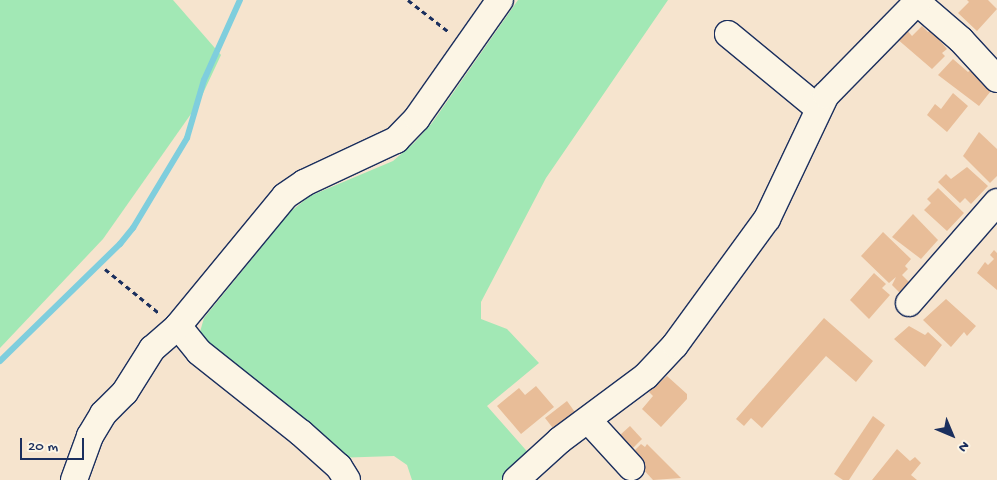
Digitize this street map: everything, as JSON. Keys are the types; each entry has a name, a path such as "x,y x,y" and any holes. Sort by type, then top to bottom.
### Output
{"street":[{"path":"74,480 90,436 103,414 125,392 152,349 178,326 285,196 304,183 396,140 417,118 500,0"},
{"path":"516,480 588,420 620,398 660,362 743,255 782,193 820,105 850,67 918,1 961,40 997,79"},
{"path":"728,34 814,105 820,105"},
{"path":"909,303 997,202"},
{"path":"178,326 199,352 301,433 339,467 347,480"},
{"path":"588,420 631,467"}],"path":[{"path":"408,0 467,46"},
{"path":"104,269 178,326"}],"green space":[{"path":"0,0 173,0 221,55 198,104 103,239 0,348"},
{"path":"518,0 668,0 546,178 481,302 481,319 507,329 539,363 487,406 532,457 510,480 412,480 407,465 394,456 335,458 197,342 204,318 290,212 310,196 393,161 414,143 432,123"}],"building":[{"path":"967,0 988,0 997,9 977,31 958,13 969,2"},
{"path":"922,26 928,32 931,30 947,49 942,53 945,56 932,69 896,38 906,29 912,36"},
{"path":"953,59 968,72 975,67 994,87 979,106 938,75"},
{"path":"953,93 968,106 947,132 927,115 935,104 941,109"},
{"path":"979,132 997,149 997,176 990,183 963,156"},
{"path":"967,167 988,186 971,204 965,198 960,203 938,182 946,174 951,179"},
{"path":"938,188 964,213 947,231 924,210 931,203 927,199"},
{"path":"913,214 938,240 921,259 892,237"},
{"path":"883,232 911,259 905,266 908,269 902,275 911,284 901,294 892,285 896,277 889,283 861,256"},
{"path":"994,250 997,253 997,290 977,273 985,262 988,265 994,259 990,255"},
{"path":"874,273 886,284 882,288 890,295 869,319 850,300"},
{"path":"946,299 976,326 967,336 964,332 951,347 923,320"},
{"path":"824,318 873,361 856,382 826,356 762,428 751,418 744,426 736,419"},
{"path":"909,326 925,335 928,332 942,345 925,367 894,339"},
{"path":"667,376 687,394 687,399 661,427 642,409 653,396 649,392"},
{"path":"536,386 554,407 521,434 497,406 519,388 525,395"},
{"path":"567,401 577,415 556,432 545,418"},
{"path":"873,416 885,425 849,480 843,480 834,474"},
{"path":"630,426 642,439 633,448 620,435"},
{"path":"641,444 645,447 647,444 681,478 653,480 630,455"},
{"path":"897,449 910,461 915,457 921,463 911,475 917,480 872,480"}],"waterway":[{"path":"0,361 120,244 133,228 187,138 204,80 240,0"}]}
